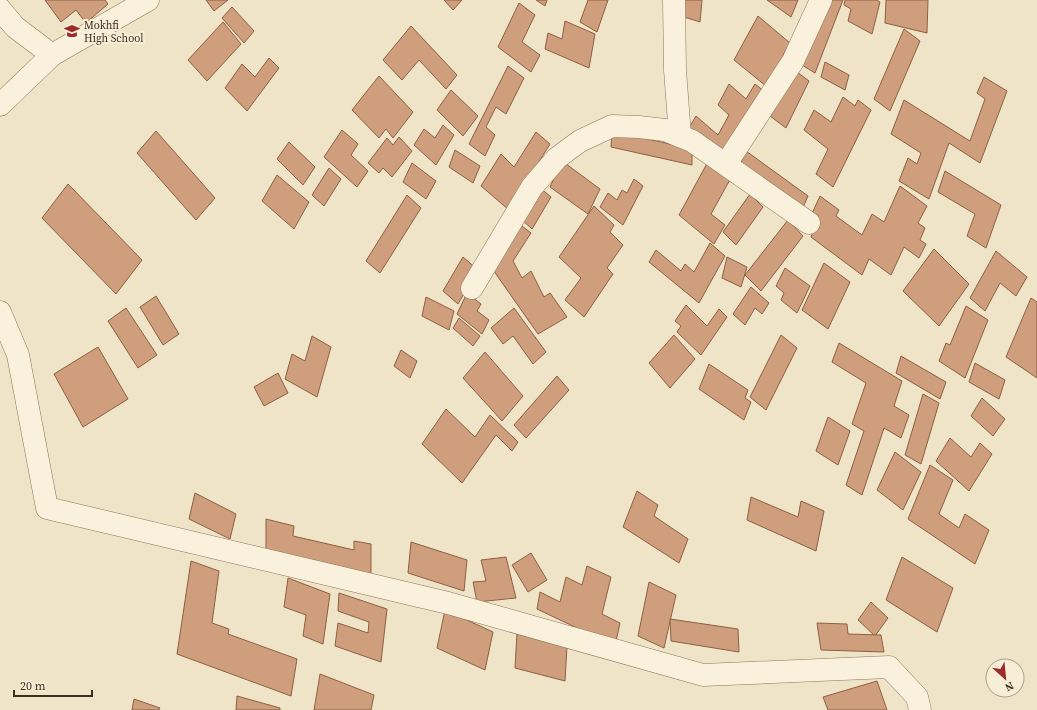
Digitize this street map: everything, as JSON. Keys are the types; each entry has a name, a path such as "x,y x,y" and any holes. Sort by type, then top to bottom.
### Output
{"street":[{"path":"0,105 52,55 148,0"},
{"path":"674,0 675,70 680,136"},
{"path":"726,164 793,61 821,0"},
{"path":"0,9 15,27 52,55"},
{"path":"472,288 532,187 557,158 580,141 612,126 639,126 665,130 692,141 809,223"},
{"path":"0,312 18,355 46,508 448,603 703,675 890,666 917,697 920,710"}],"building":[{"path":"45,0 105,0 108,4 86,23 76,10 61,22"},
{"path":"206,0 228,0 214,11"},
{"path":"444,0 462,0 453,10"},
{"path":"536,0 547,0 545,6"},
{"path":"588,0 608,0 597,32 580,22"},
{"path":"682,0 702,0 700,22 681,16"},
{"path":"767,0 798,0 791,17"},
{"path":"827,0 843,0 815,73 802,65"},
{"path":"845,0 876,0 880,2 872,34 848,21 851,9 844,5"},
{"path":"886,0 928,0 927,33 885,23"},
{"path":"519,3 535,15 522,42 540,55 531,72 498,47"},
{"path":"232,7 254,31 244,43 222,18"},
{"path":"758,16 790,43 766,86 734,60"},
{"path":"565,21 595,34 589,68 545,49 548,33 562,39"},
{"path":"223,22 241,44 207,81 188,60"},
{"path":"411,26 457,75 446,89 419,60 402,80 383,60"},
{"path":"904,29 920,41 890,111 874,99"},
{"path":"269,58 279,68 247,111 225,88 242,64 255,77"},
{"path":"825,62 849,75 845,90 821,77"},
{"path":"508,66 524,78 506,114 496,107 486,127 495,135 485,156 469,144"},
{"path":"793,69 809,81 786,128 770,116"},
{"path":"379,76 413,112 393,138 386,129 379,138 352,110"},
{"path":"984,77 1007,91 980,163 949,143 929,199 899,181 908,158 917,164 921,153 891,134 904,100 970,141 985,99 977,93"},
{"path":"729,84 746,99 755,84 765,92 726,160 689,128 696,116 718,135 729,115 718,105"},
{"path":"451,90 478,116 463,136 437,110"},
{"path":"843,97 855,106 858,100 871,110 833,187 816,174 828,149 804,130 814,110 831,122"},
{"path":"443,125 454,135 436,165 414,145 424,129 435,138"},
{"path":"342,130 358,144 351,155 368,171 357,187 324,157"},
{"path":"156,131 215,198 196,220 137,153"},
{"path":"612,131 692,149 692,165 611,147"},
{"path":"536,132 550,144 509,210 481,186 501,154 514,167"},
{"path":"399,137 412,151 392,177 383,168 379,173 368,163 387,138 393,145"},
{"path":"289,142 315,167 303,185 277,159"},
{"path":"455,150 480,166 473,183 449,167"},
{"path":"746,151 808,196 801,212 739,167"},
{"path":"710,158 732,176 711,214 725,225 714,244 679,215"},
{"path":"562,161 600,189 588,214 550,187"},
{"path":"412,163 436,181 426,199 403,182"},
{"path":"329,168 341,179 324,206 312,195"},
{"path":"945,171 1001,205 986,248 967,236 975,214 938,192"},
{"path":"277,175 309,202 294,229 262,201"},
{"path":"634,179 643,186 623,225 600,207 608,193 617,200 622,190 627,193"},
{"path":"68,184 142,260 116,294 42,218"},
{"path":"900,186 927,206 918,223 925,228 920,240 926,244 919,258 904,247 891,275 869,259 862,275 811,237 816,225 809,220 820,196 839,210 836,216 862,235 872,214 884,222"},
{"path":"539,187 551,197 532,229 521,219"},
{"path":"750,194 763,207 736,245 723,232"},
{"path":"407,195 421,208 380,273 366,261"},
{"path":"594,206 614,225 610,232 623,245 607,268 613,274 584,317 565,300 581,278 559,257"},
{"path":"788,220 803,236 761,291 745,275"},
{"path":"518,223 531,233 513,261 522,278 531,271 544,297 550,293 567,317 538,334 491,267"},
{"path":"710,243 725,256 699,303 649,262 656,250 681,271 685,264 694,272"},
{"path":"934,249 969,284 939,326 903,291"},
{"path":"996,251 1027,277 1016,296 1000,283 985,311 970,298"},
{"path":"463,257 478,270 458,304 443,291"},
{"path":"727,257 747,267 741,287 722,278"},
{"path":"824,263 850,282 828,329 802,310"},
{"path":"785,268 810,286 797,313 781,300 784,293 776,286"},
{"path":"751,287 769,303 762,314 755,308 745,325 733,314"},
{"path":"467,293 481,304 477,311 489,320 482,334 457,314"},
{"path":"156,296 179,334 163,345 140,307"},
{"path":"426,297 454,311 449,330 422,316"},
{"path":"1031,298 1037,302 1037,378 1006,357"},
{"path":"686,305 707,326 719,309 727,317 701,355 677,332 681,326 675,321"},
{"path":"966,306 988,320 965,378 939,361 946,343 950,345"},
{"path":"126,308 157,355 138,368 108,321"},
{"path":"514,308 546,352 533,364 513,336 503,344 491,328"},
{"path":"459,318 480,336 473,346 453,328"},
{"path":"674,335 695,359 670,388 649,363"},
{"path":"781,335 797,348 766,410 750,397"},
{"path":"312,336 331,347 317,397 285,379 292,354 305,361"},
{"path":"839,343 902,381 894,406 909,415 901,438 884,428 862,495 846,485 864,431 852,424 866,383 832,362"},
{"path":"98,347 128,399 83,427 54,374"},
{"path":"401,350 417,361 410,378 394,366"},
{"path":"485,352 523,396 502,421 463,378"},
{"path":"901,356 946,382 940,399 896,373"},
{"path":"975,363 1005,380 999,399 969,382"},
{"path":"709,364 748,390 745,398 751,402 744,420 699,389"},
{"path":"278,373 288,393 264,406 254,387"},
{"path":"557,376 569,390 526,438 514,425"},
{"path":"923,394 939,403 921,464 905,455"},
{"path":"982,398 1005,419 993,436 971,416"},
{"path":"446,409 475,437 490,415 518,442 512,451 496,435 462,483 422,444"},
{"path":"828,417 850,431 838,465 816,451"},
{"path":"950,438 971,457 980,443 992,454 969,491 936,461"},
{"path":"895,452 921,472 903,510 877,490"},
{"path":"930,465 953,480 939,514 959,528 965,514 989,530 975,564 908,519"},
{"path":"637,491 658,505 654,516 688,539 679,563 623,527"},
{"path":"195,493 236,514 230,539 189,519"},
{"path":"751,497 798,517 801,501 824,511 816,551 747,520"},
{"path":"266,519 294,526 293,536 354,550 354,541 371,544 371,576 266,553"},
{"path":"411,542 467,560 464,591 408,573"},
{"path":"531,553 547,580 528,592 512,565"},
{"path":"506,557 516,598 477,602 473,582 486,581 481,560"},
{"path":"902,557 953,588 937,632 886,600"},
{"path":"191,561 219,571 212,623 229,629 228,634 297,659 291,696 177,654"},
{"path":"587,566 611,577 602,614 620,623 615,646 537,609 540,592 560,602 566,577 582,585"},
{"path":"288,578 330,594 323,644 303,636 306,615 284,607"},
{"path":"649,582 676,595 664,648 638,636"},
{"path":"339,593 387,609 381,662 335,646 338,623 368,633 369,622 338,611"},
{"path":"871,602 888,618 875,636 858,620"},
{"path":"445,610 493,632 485,670 437,648"},
{"path":"670,619 738,629 739,652 671,641"},
{"path":"817,623 847,624 848,634 881,635 884,652 821,650"},
{"path":"517,633 567,646 565,681 515,668"},
{"path":"320,674 374,695 371,710 314,710"},
{"path":"877,681 887,710 828,710 823,697"},
{"path":"237,696 280,708 280,710 236,710"},
{"path":"134,699 160,708 159,710 132,710"}],"place":[{"name":"Mokhfi High School","path":"72,31"}]}
